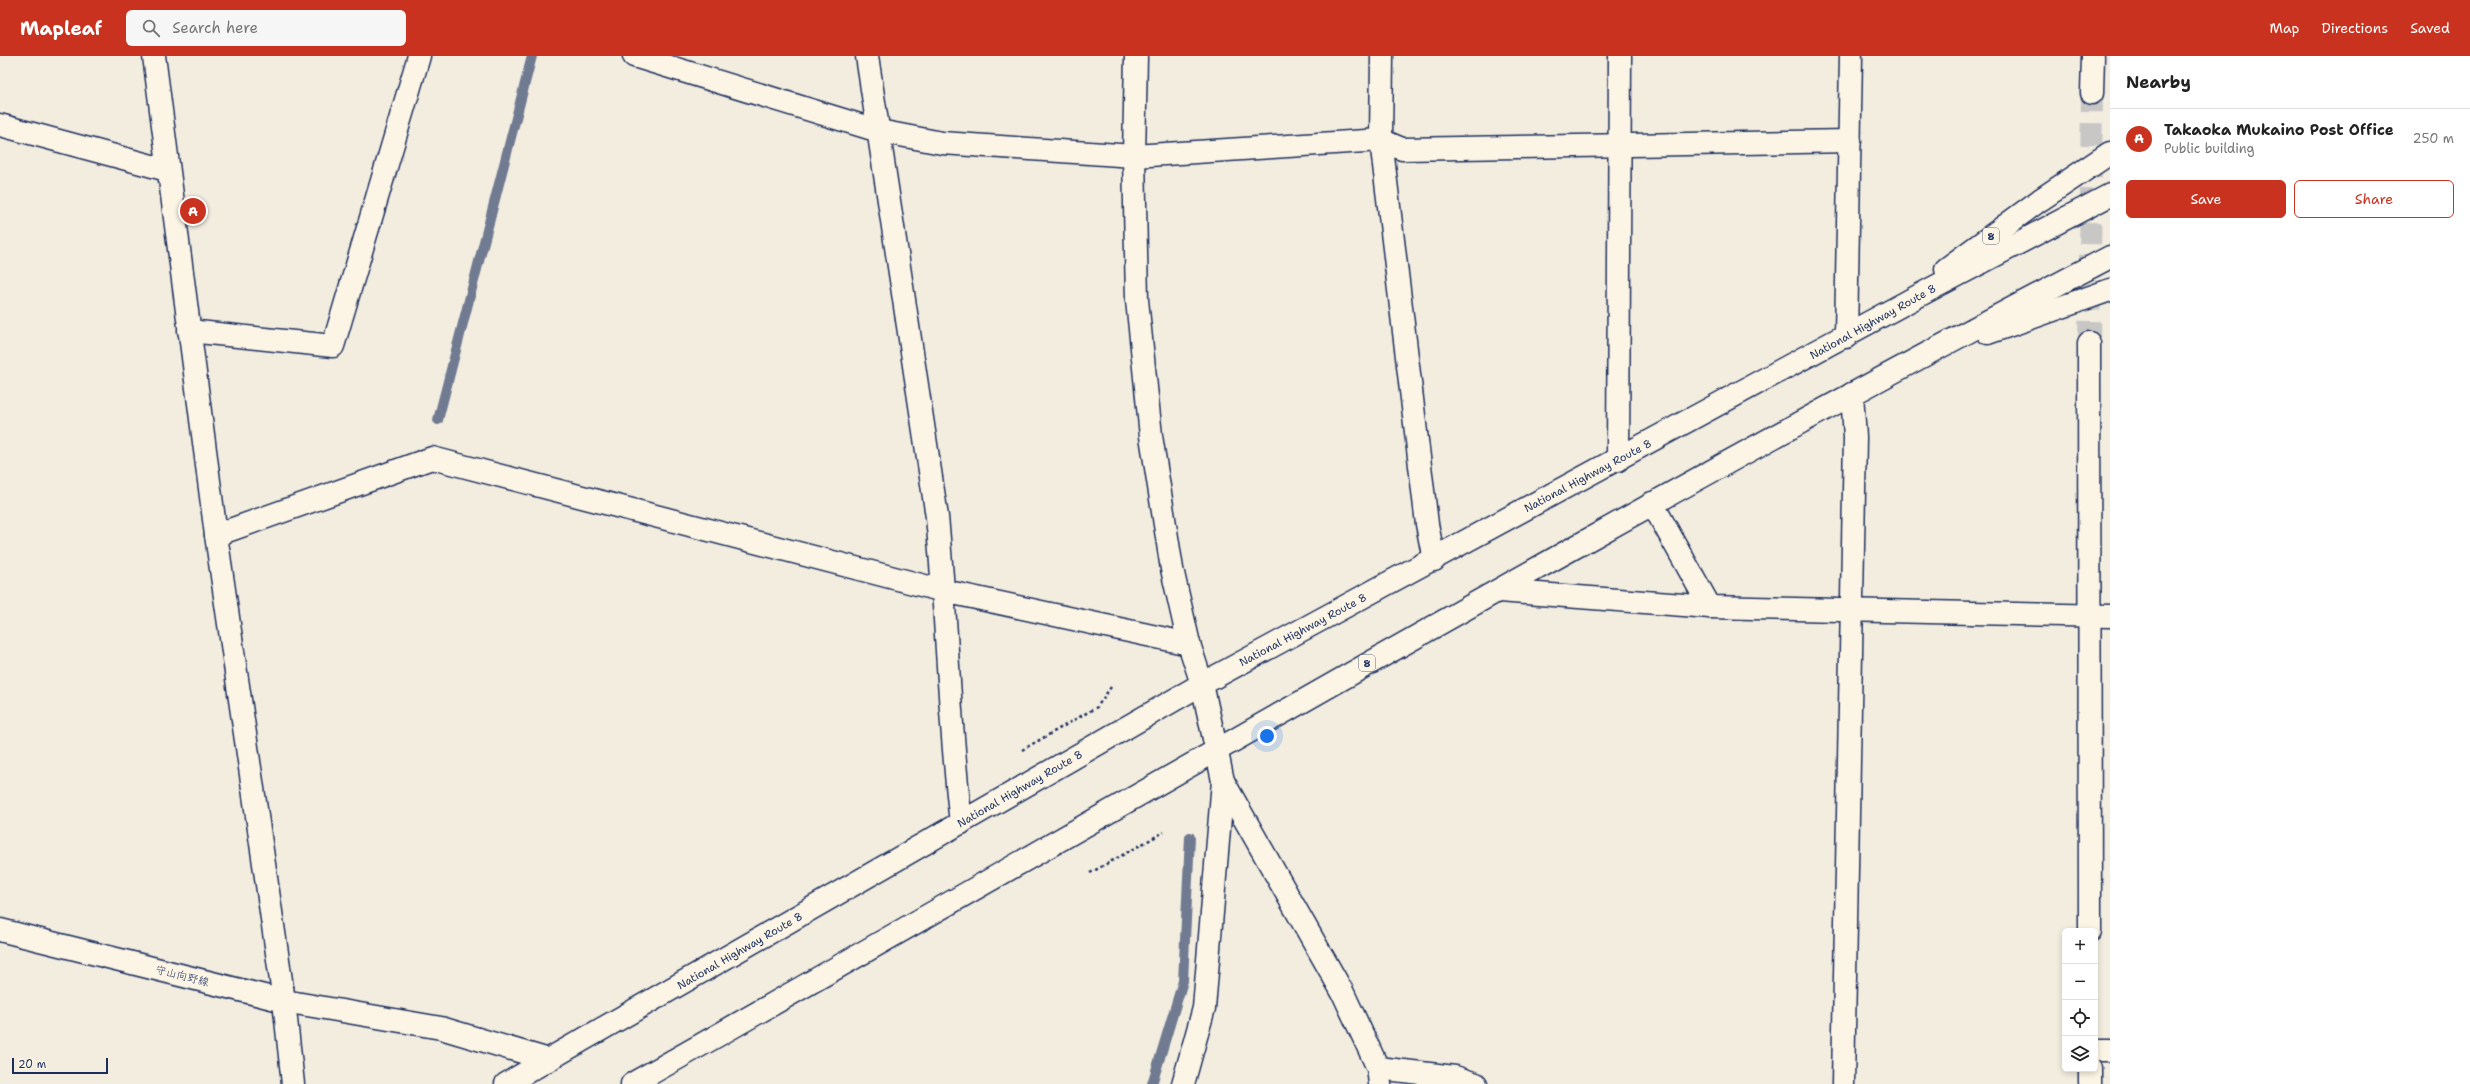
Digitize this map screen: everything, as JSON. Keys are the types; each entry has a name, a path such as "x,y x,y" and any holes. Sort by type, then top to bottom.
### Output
{"main road":[{"path":"154,56 167,170 216,535 284,1001 293,1084"},
{"path":"189,331 333,346 419,56"},
{"path":"634,56 879,131 942,143 1134,156 1381,140 1402,149 1850,141"},
{"path":"868,56 937,517 944,591 956,778 961,823"},
{"path":"1136,56 1134,156 1136,300 1151,436 1172,569 1189,644 1202,684 1223,781 1204,1008 1183,1084"},
{"path":"1382,56 1381,140 1426,516 1434,560"},
{"path":"1618,460 1620,56"},
{"path":"1846,337 1845,283 1850,141 1851,56"},
{"path":"2092,94 2093,56"},
{"path":"0,125 167,170"},
{"name":"8","path":"1874,322 2040,200 2110,153"},
{"name":"National Highway Route 8","path":"506,1084 1202,684 1874,322 1931,289 2110,195"},
{"name":"8","path":"632,1084 963,897 1216,748 1499,591 1652,503 1918,357 2110,257"},
{"name":"8","path":"1918,357 2110,290"},
{"path":"2089,343 2088,616 2090,928"},
{"path":"1843,1084 1855,437 1852,394"},
{"path":"216,535 432,458 944,591 1189,644"},
{"path":"1652,503 1710,607"},
{"path":"1499,591 1710,607 1851,612 2110,616"},
{"path":"1223,781 1343,993 1379,1076 1455,1077 1476,1084"},
{"name":"守山向野線","path":"0,930 284,1001 441,1028 549,1060"},
{"path":"2098,1050 2110,1050"},
{"path":"2090,1072 2090,1084"}],"path":[{"path":"1022,750 1097,707 1111,687"},
{"path":"1090,873 1164,832"}],"waterway":[{"path":"438,420 532,56"},
{"path":"1152,1084 1183,981 1190,837"}],"tunnel":[{"path":"2089,343 2092,93"}],"place":[{"name":"Takaoka Mukaino Post Office","path":"193,211"}]}
